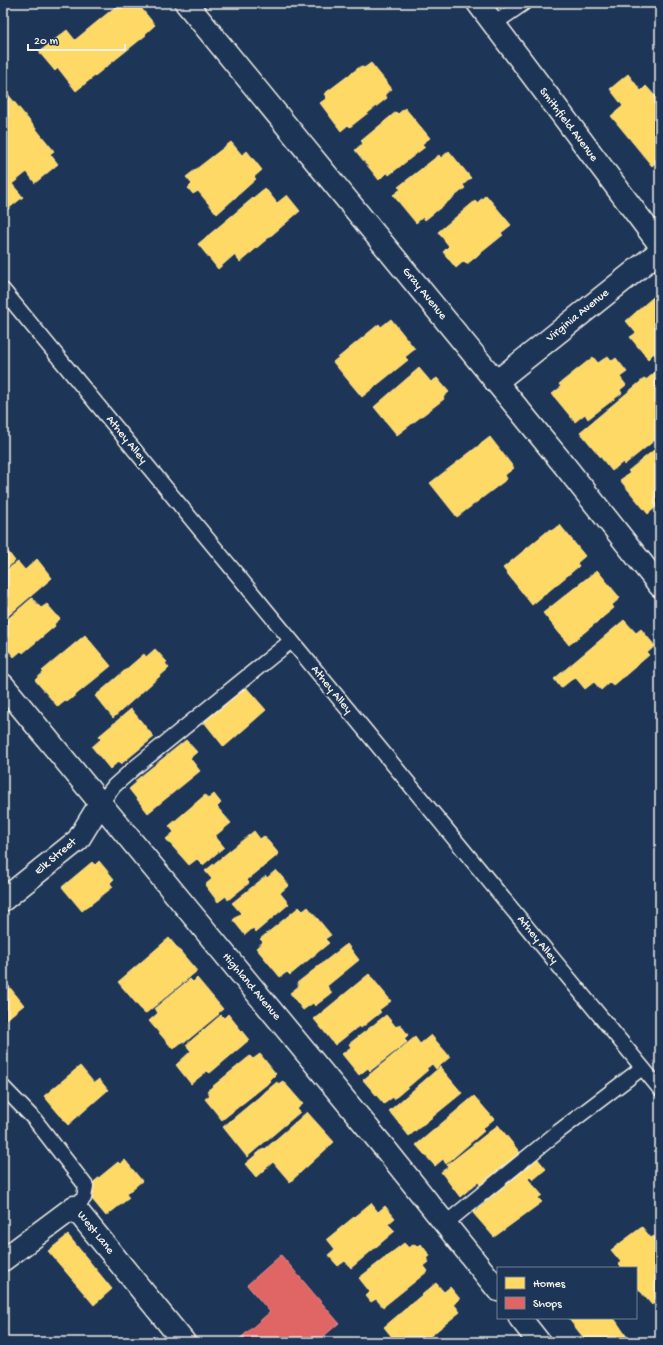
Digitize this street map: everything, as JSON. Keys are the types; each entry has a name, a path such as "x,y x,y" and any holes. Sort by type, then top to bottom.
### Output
{"street":[{"name":"Gray Avenue","path":"186,3 496,382 660,586"},
{"name":"Smithfield Avenue","path":"478,3 660,245"},
{"name":"Virginia Avenue","path":"496,382 660,251"},
{"name":"Highland Avenue","path":"3,685 446,1223 497,1289"},
{"name":"Elk Street","path":"3,900 78,840 100,804"},
{"path":"3,1260 74,1207"},
{"name":"West Lane","path":"74,1207 184,1342"},
{"path":"521,1319 539,1342"}],"lane":[{"path":"494,24 524,3"},
{"name":"Athey Alley","path":"3,290 660,1090"},
{"path":"100,804 114,786 133,769 291,641"},
{"path":"446,1223 558,1132 642,1068"},
{"name":"West Lane","path":"3,1086 35,1120 86,1186 84,1198 74,1207"}],"building: Homes":[{"path":"120,3 121,5 124,3 137,3 155,25 145,34 146,35 76,91 58,68 55,71 39,52 67,30 75,40"},
{"path":"371,63 392,89 385,94 387,98 350,127 348,125 341,131 320,103 327,98 324,94 361,66 364,68"},
{"path":"628,74 641,91 646,86 655,96 657,94 660,98 660,159 652,166 611,116 623,106 610,89"},
{"path":"7,93 54,151 50,154 58,164 35,183 27,172 12,184 23,197 3,213 3,96"},
{"path":"405,108 430,138 422,144 425,147 389,175 387,172 379,180 355,150 363,143 361,141 396,112 398,114"},
{"path":"231,142 242,155 247,151 262,170 254,177 256,179 217,214 198,191 193,194 188,188 192,184 186,177"},
{"path":"449,151 471,178 463,185 465,188 425,220 423,217 416,223 393,195 401,189 398,187 439,155 441,158"},
{"path":"265,188 277,203 287,195 300,211 240,262 234,255 218,269 198,244"},
{"path":"486,195 511,225 501,233 503,235 467,264 464,261 456,268 443,252 449,246 438,232 475,201 477,203"},
{"path":"660,291 660,352 656,356 654,353 648,359 630,337 636,333 626,321"},
{"path":"391,319 415,349 405,357 408,360 362,397 333,362 379,324 381,327"},
{"path":"608,356 612,361 616,358 627,372 620,377 626,385 620,390 622,393 588,419 585,414 575,422 552,394 561,387 559,384 593,357 598,363"},
{"path":"419,368 431,382 437,378 449,392 443,397 444,399 397,435 374,407"},
{"path":"660,368 660,436 624,465 623,462 612,471 580,432 645,378 646,380"},
{"path":"490,437 514,468 505,475 507,479 457,517 430,483"},
{"path":"660,445 660,509 657,506 648,514 620,480 630,473 628,471"},
{"path":"560,525 585,556 577,563 579,566 532,605 503,568 550,529 551,531"},
{"path":"3,545 15,561 3,571"},
{"path":"37,559 52,578 3,620 3,572 18,562 25,570"},
{"path":"597,570 620,598 612,605 614,608 569,645 543,613"},
{"path":"32,598 41,608 47,604 60,619 54,624 55,626 23,653 21,651 14,657 3,644 3,623"},
{"path":"624,620 636,633 641,629 655,646 647,653 649,655 613,686 610,682 601,690 594,682 585,689 575,677 561,688 554,679"},
{"path":"85,635 111,666 67,702 66,700 58,707 35,680 44,672 42,671"},
{"path":"155,649 167,662 165,663 169,668 113,718 95,696 144,654 146,657"},
{"path":"245,686 266,710 224,747 204,722"},
{"path":"131,709 154,737 121,764 119,761 110,769 92,747 101,739 99,736"},
{"path":"186,740 197,752 190,758 200,771 148,813 129,789 137,782 135,781"},
{"path":"3,742 7,747 3,750"},
{"path":"214,794 221,803 217,807 231,823 215,836 224,847 203,865 197,859 189,865 166,839 174,832 169,826 205,795 208,799"},
{"path":"254,831 260,839 264,836 279,854 247,880 249,883 228,900 226,896 218,902 205,885 212,879 205,871"},
{"path":"99,861 114,879 110,883 113,887 82,911 62,887 92,862 95,865"},
{"path":"276,870 289,885 280,893 289,904 256,932 253,928 245,935 233,920 241,913 232,903 266,876 267,878"},
{"path":"299,907 303,911 308,907 331,935 325,939 329,943 290,975 287,972 280,977 256,948 263,942 260,939"},
{"path":"169,938 197,971 145,1014 118,982"},
{"path":"347,944 359,960 327,986 332,993 315,1006 313,1003 303,1010 290,993 299,986 297,983"},
{"path":"369,974 391,1001 379,1010 381,1012 361,1028 359,1026 335,1045 314,1019"},
{"path":"197,978 223,1009 184,1043 182,1042 173,1049 149,1021 158,1013 155,1008 190,979 193,982"},
{"path":"3,979 24,1005 3,1022"},
{"path":"228,1014 249,1040 210,1073 207,1071 191,1084 176,1065 191,1051 186,1045 221,1015 224,1018"},
{"path":"386,1015 396,1027 400,1024 408,1035 404,1039 407,1042 370,1071 368,1068 359,1075 342,1054 351,1047 349,1044"},
{"path":"431,1035 450,1057 436,1069 432,1064 426,1069 428,1070 394,1099 393,1097 384,1104 363,1080 415,1037 420,1044"},
{"path":"260,1054 276,1074 270,1080 271,1081 222,1120 205,1099 210,1095 207,1091 250,1056 253,1059"},
{"path":"80,1066 94,1083 99,1079 108,1090 68,1125 44,1096"},
{"path":"440,1067 462,1093 409,1136 389,1111"},
{"path":"283,1081 303,1104 297,1109 300,1112 247,1157 223,1127 277,1082 278,1084"},
{"path":"474,1096 494,1119 482,1129 484,1131 446,1164 443,1159 435,1166 416,1145"},
{"path":"307,1112 334,1142 290,1182 273,1162 256,1177 245,1164 264,1148 265,1149"},
{"path":"498,1125 521,1154 481,1186 478,1182 460,1197 441,1172 448,1167 447,1165"},
{"path":"537,1158 546,1169 533,1180 530,1177 528,1179 542,1195 538,1198 542,1202 494,1237 473,1213"},
{"path":"125,1160 142,1181 126,1194 129,1198 106,1216 86,1192 90,1185 118,1162 120,1164"},
{"path":"371,1203 378,1212 385,1206 395,1218 388,1224 395,1231 351,1268 345,1261 338,1266 328,1255 335,1249 327,1239"},
{"path":"642,1227 651,1238 654,1236 660,1244 660,1311 653,1303 652,1305 637,1287 637,1267 621,1267 618,1264 621,1262 611,1250"},
{"path":"68,1235 112,1289 94,1305 48,1251"},
{"path":"404,1243 409,1248 414,1244 418,1247 421,1244 430,1256 426,1258 429,1262 424,1266 428,1271 383,1307 376,1299 371,1302 366,1296 370,1292 359,1278"},
{"path":"436,1283 444,1292 450,1287 460,1299 454,1304 460,1312 423,1342 396,1342 384,1327"},
{"path":"569,1319 615,1319 627,1337 621,1342 587,1342"}],"building: Shops":[{"path":"281,1255 339,1323 317,1342 236,1342 270,1312 247,1285"}]}
